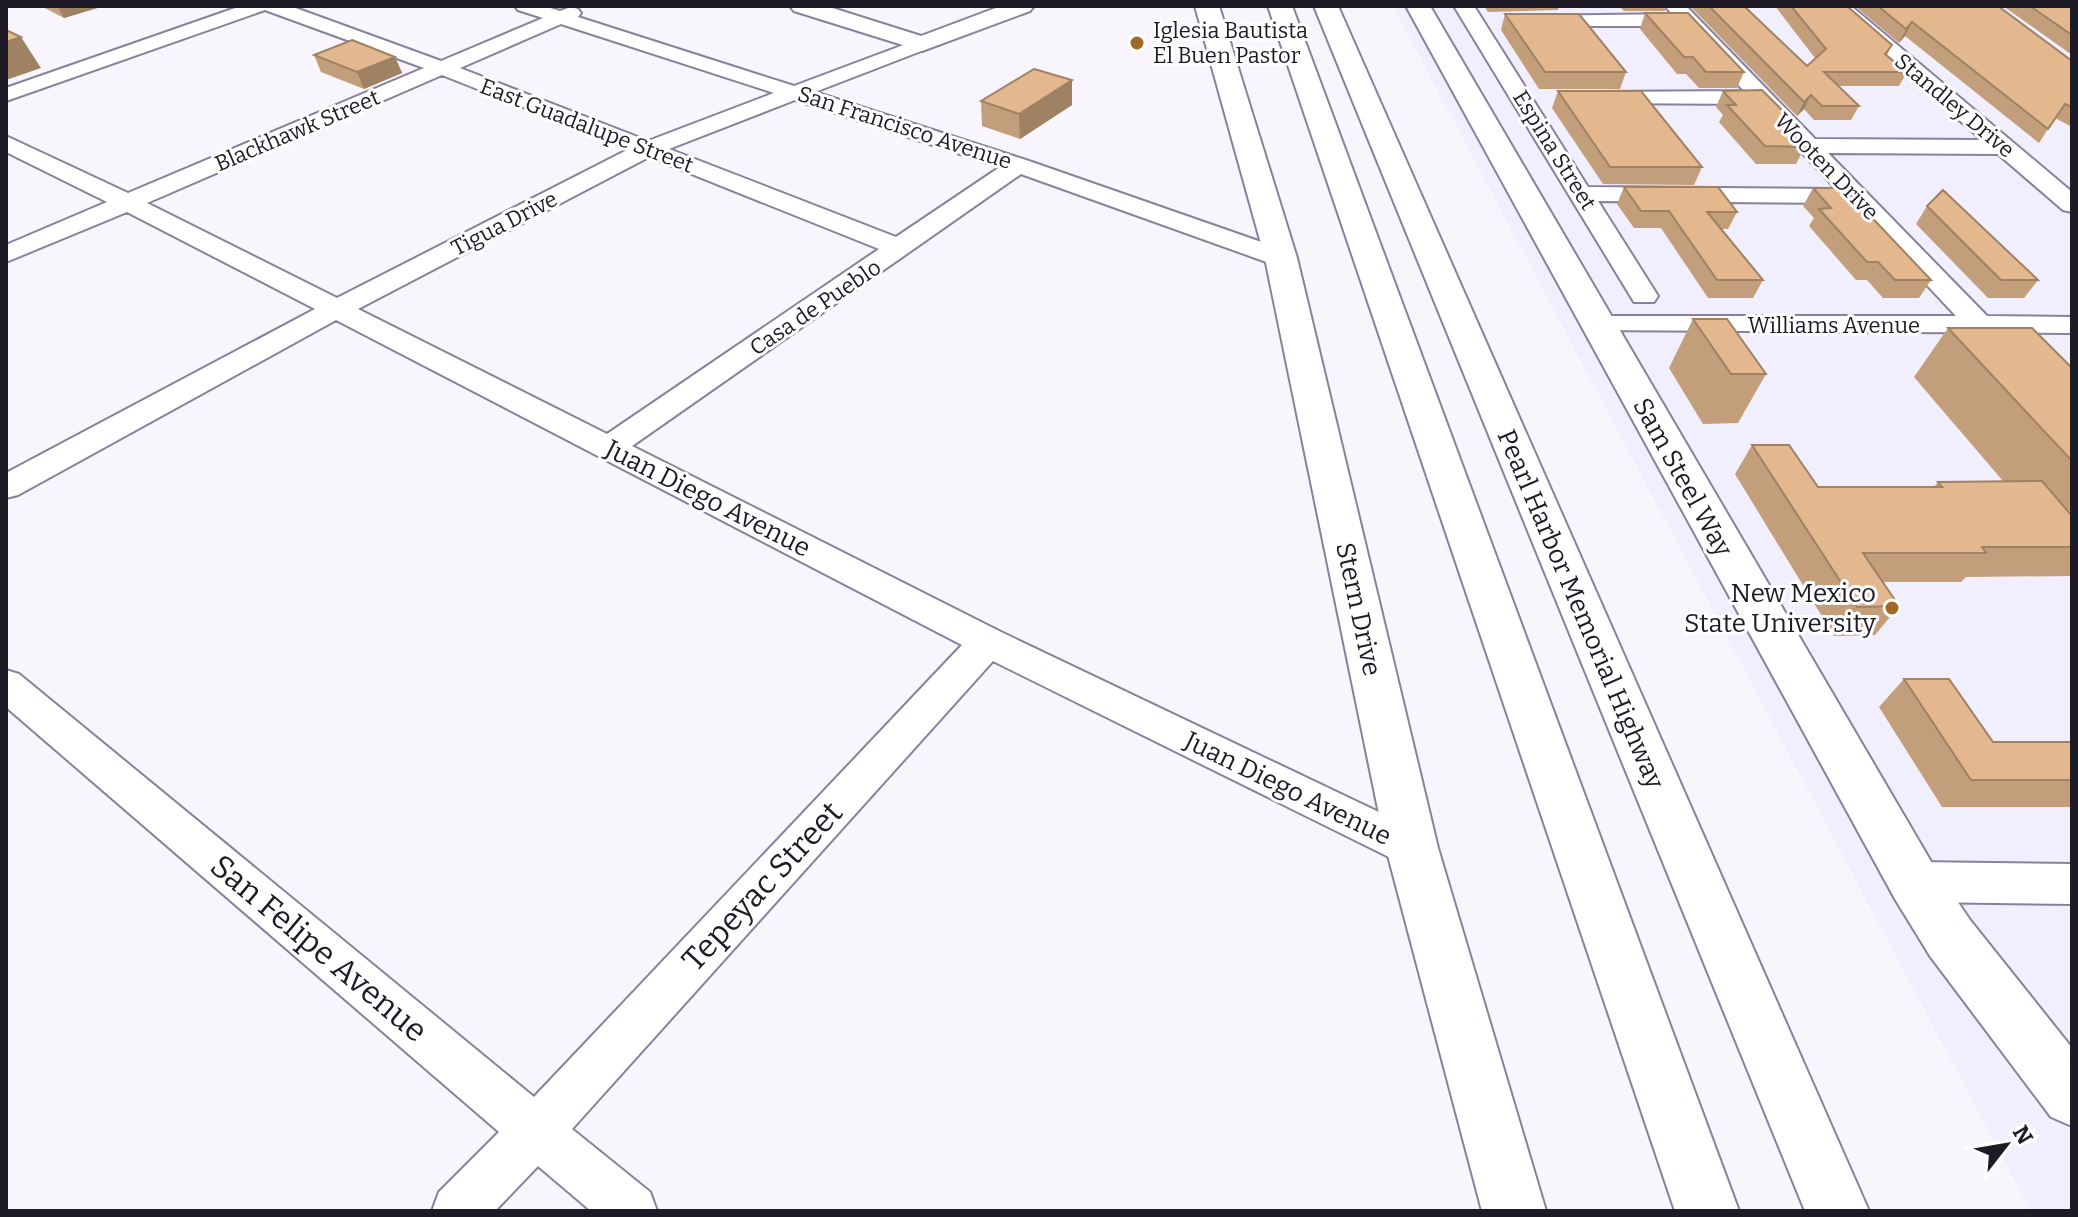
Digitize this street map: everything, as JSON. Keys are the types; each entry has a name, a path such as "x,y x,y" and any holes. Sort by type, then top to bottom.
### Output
{"main road":[{"path":"802,6 922,44"},
{"name":"Tigua Drive","path":"922,44 1022,6"},
{"name":"Stern Drive","path":"1207,6 1281,258 1412,848 1514,1211"},
{"path":"1280,6 1707,1211"},
{"name":"Pearl Harbor Memorial Highway","path":"1326,6 1837,1211"},
{"name":"Sam Steel Way","path":"1418,6 1914,882 1950,938 2072,1096"}],"street":[{"path":"6,95 259,6"},
{"name":"East Guadalupe Street","path":"272,6 442,68 901,248"},
{"name":"San Francisco Avenue","path":"525,6 1018,165 1281,258"},
{"name":"Blackhawk Street","path":"6,254 587,6"},
{"name":"Standley Drive","path":"1839,6 2072,205"},
{"path":"1521,20 1681,13"},
{"name":"Wooten Drive","path":"1681,13 1980,325"},
{"name":"Espina Street","path":"1475,16 1644,296"},
{"name":"Tigua Drive","path":"6,487 335,310 648,149 922,44"},
{"path":"1523,99 1761,97"},
{"name":"Juan Diego Avenue","path":"6,143 988,642 1412,848"},
{"path":"1809,146 2004,147"},
{"name":"Casa de Pueblo","path":"609,447 1018,165"},
{"path":"1582,194 1856,196"},
{"name":"Williams Avenue","path":"1597,324 2072,325"},
{"name":"Tepeyac Street","path":"458,1211 536,1131 988,642"},
{"name":"San Felipe Avenue","path":"6,685 631,1211"},
{"path":"1914,882 2072,884"}],"shaded area":[{"name":"New Mexico State University","path":"1393,6 2072,6 2072,1211 2031,1211"}],"building":[{"path":"1709,6 1744,6 1807,66 1826,49 1791,6 1847,6 1892,45 1885,54 1907,72 1824,72 1859,106 1822,106 1811,95 1804,102"},
{"path":"1878,6 1998,6 2072,61 2072,107 2065,104 2048,129 1912,22 1906,29"},
{"path":"2030,6 2072,6 2072,35"},
{"path":"1645,13 1688,13 1744,72 1706,72 1693,57 1684,57"},
{"path":"1505,14 1579,14 1626,72 1545,72"},
{"path":"6,30 21,37 6,42"},
{"path":"352,40 395,57 357,72 314,55"},
{"path":"1034,69 1072,80 1019,114 981,101"},
{"path":"1762,90 1788,116 1781,122 1805,147 1765,146 1727,105 1736,105 1723,91"},
{"path":"1558,91 1641,91 1702,167 1610,167"},
{"path":"1624,187 1718,187 1737,212 1707,212 1763,280 1717,280 1669,211 1641,211"},
{"path":"1813,188 1844,188 1931,280 1895,280 1878,262 1867,262 1819,209 1831,208"},
{"path":"1943,190 2038,280 2001,280 1927,206"},
{"path":"1693,319 1727,319 1766,374 1731,374"},
{"path":"1948,328 2032,328 2072,368 2072,461"},
{"path":"1752,445 1789,445 1818,487 1942,487 1938,482 2042,481 2072,516 2072,547 1982,547 1986,553 1863,553 1899,606 1857,607"},
{"path":"1904,679 1949,679 1993,742 2072,742 2072,780 1971,780"}],"place":[{"name":"Iglesia Bautista El Buen Pastor","path":"1137,43"},
{"name":"New Mexico State University","path":"1892,608"}]}
